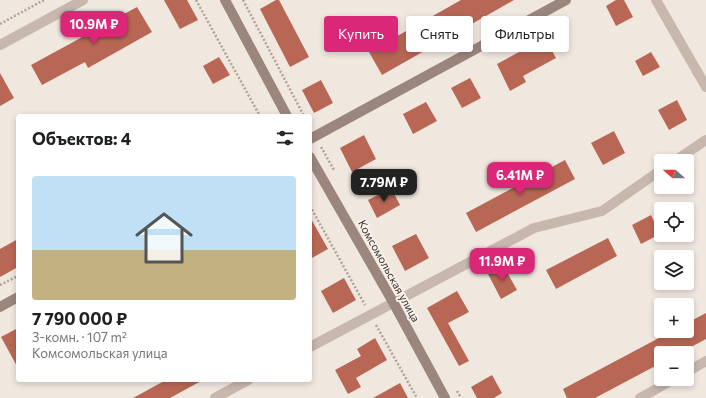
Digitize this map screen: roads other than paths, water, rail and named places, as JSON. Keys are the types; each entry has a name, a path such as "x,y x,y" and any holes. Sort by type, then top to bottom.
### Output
{"street":[{"path":"0,45 83,0"},
{"path":"225,0 286,114"},
{"path":"312,137 566,0"},
{"path":"656,0 706,87"},
{"path":"685,154 706,140"},
{"name":"Комсомольская улица","path":"312,160 393,302 445,398"},
{"path":"312,346 534,228 602,211 654,175"},
{"path":"0,307 16,298"},
{"path":"694,368 706,361"},
{"path":"215,398 244,382"},
{"path":"640,398 661,386"}]}
